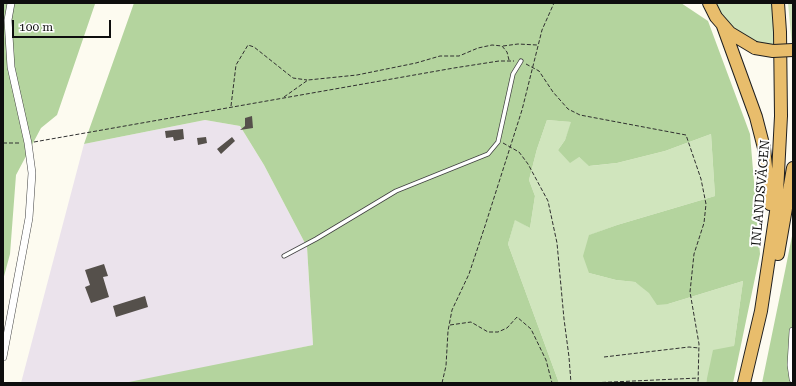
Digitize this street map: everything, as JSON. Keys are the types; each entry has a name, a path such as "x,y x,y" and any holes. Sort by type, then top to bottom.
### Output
{"highway":[{"path":"710,3 723,26 756,117 764,148 768,177 770,214 769,264"},
{"name":"INLANDSVÄGEN","path":"744,383 761,311 776,212 781,116 780,32 778,3"},
{"name":"INLANDSVÄGEN","path":"752,383 772,281 780,225 787,118 782,3"},
{"path":"723,26 738,39 755,48 773,51 793,50"},
{"path":"772,281 793,168"}],"street":[{"path":"3,357 29,218 32,174 28,143 11,67 8,20 11,3"},
{"path":"3,27 8,20"},
{"path":"793,331 791,365 793,379"}],"lane":[{"path":"284,256 316,239 396,190 488,154 498,142 513,74 521,61"}],"path":[{"path":"442,383 446,366 449,325 452,310 474,260 522,110 531,67 542,30 554,3"},
{"path":"231,107 236,65 248,46 254,47 293,78 308,80 357,75 416,63 440,56 459,56 478,48 492,45 538,45"},
{"path":"502,46 507,52 510,61"},
{"path":"3,144 28,143 454,68 499,61 521,61 538,71 553,92 568,109 580,115 686,135 701,179 706,204 704,223 694,254 690,292 699,348 700,378 698,383"},
{"path":"284,98 308,80"},
{"path":"498,142 511,146 519,152 528,164 548,201 557,243 564,319 570,357 571,383"},
{"path":"449,325 471,322 488,332 498,332 508,328 517,317 531,329 546,360 552,383"},
{"path":"604,357 689,347 699,348"},
{"path":"590,383 700,378"}],"shaded area":[{"path":"205,120 240,126 264,165 307,247 313,345 136,383 21,383 84,144"}],"green space":[{"path":"3,3 95,4 57,115 41,128 16,175 10,254 3,280"},
{"path":"134,3 681,3 708,21 750,134 760,254 733,383 706,383 713,350 734,346 743,281 668,304 657,305 649,293 635,282 616,280 589,273 583,256 589,235 617,225 715,196 711,134 665,151 617,163 589,166 579,157 570,163 558,150 565,140 571,122 547,120 537,149 529,180 535,196 530,228 515,220 508,244 559,383 124,383 313,345 307,247 264,165 240,126 205,120 84,144"},
{"path":"714,3 772,3 776,47 766,46 746,39 723,19"},
{"path":"788,3 793,3 792,46"},
{"path":"547,120 572,122 565,140 558,150 579,157 590,166 617,163 665,151 711,134 715,196 617,225 590,235 589,273 616,280 635,282 668,304 743,281 734,346 707,379 706,383 559,383 508,244 515,219 530,228 535,196 529,180 537,149"},
{"path":"793,231 793,383 762,383 785,271"}],"building":[{"path":"252,116 253,128 240,130 245,126 245,118"},
{"path":"183,129 184,139 174,141 173,137 166,138 165,131"},
{"path":"206,137 207,143 198,145 197,138"},
{"path":"232,137 235,141 221,154 217,149"},
{"path":"104,264 108,276 103,277 109,297 91,303 85,287 90,285 85,270"},
{"path":"145,296 148,307 116,317 113,306"}]}
